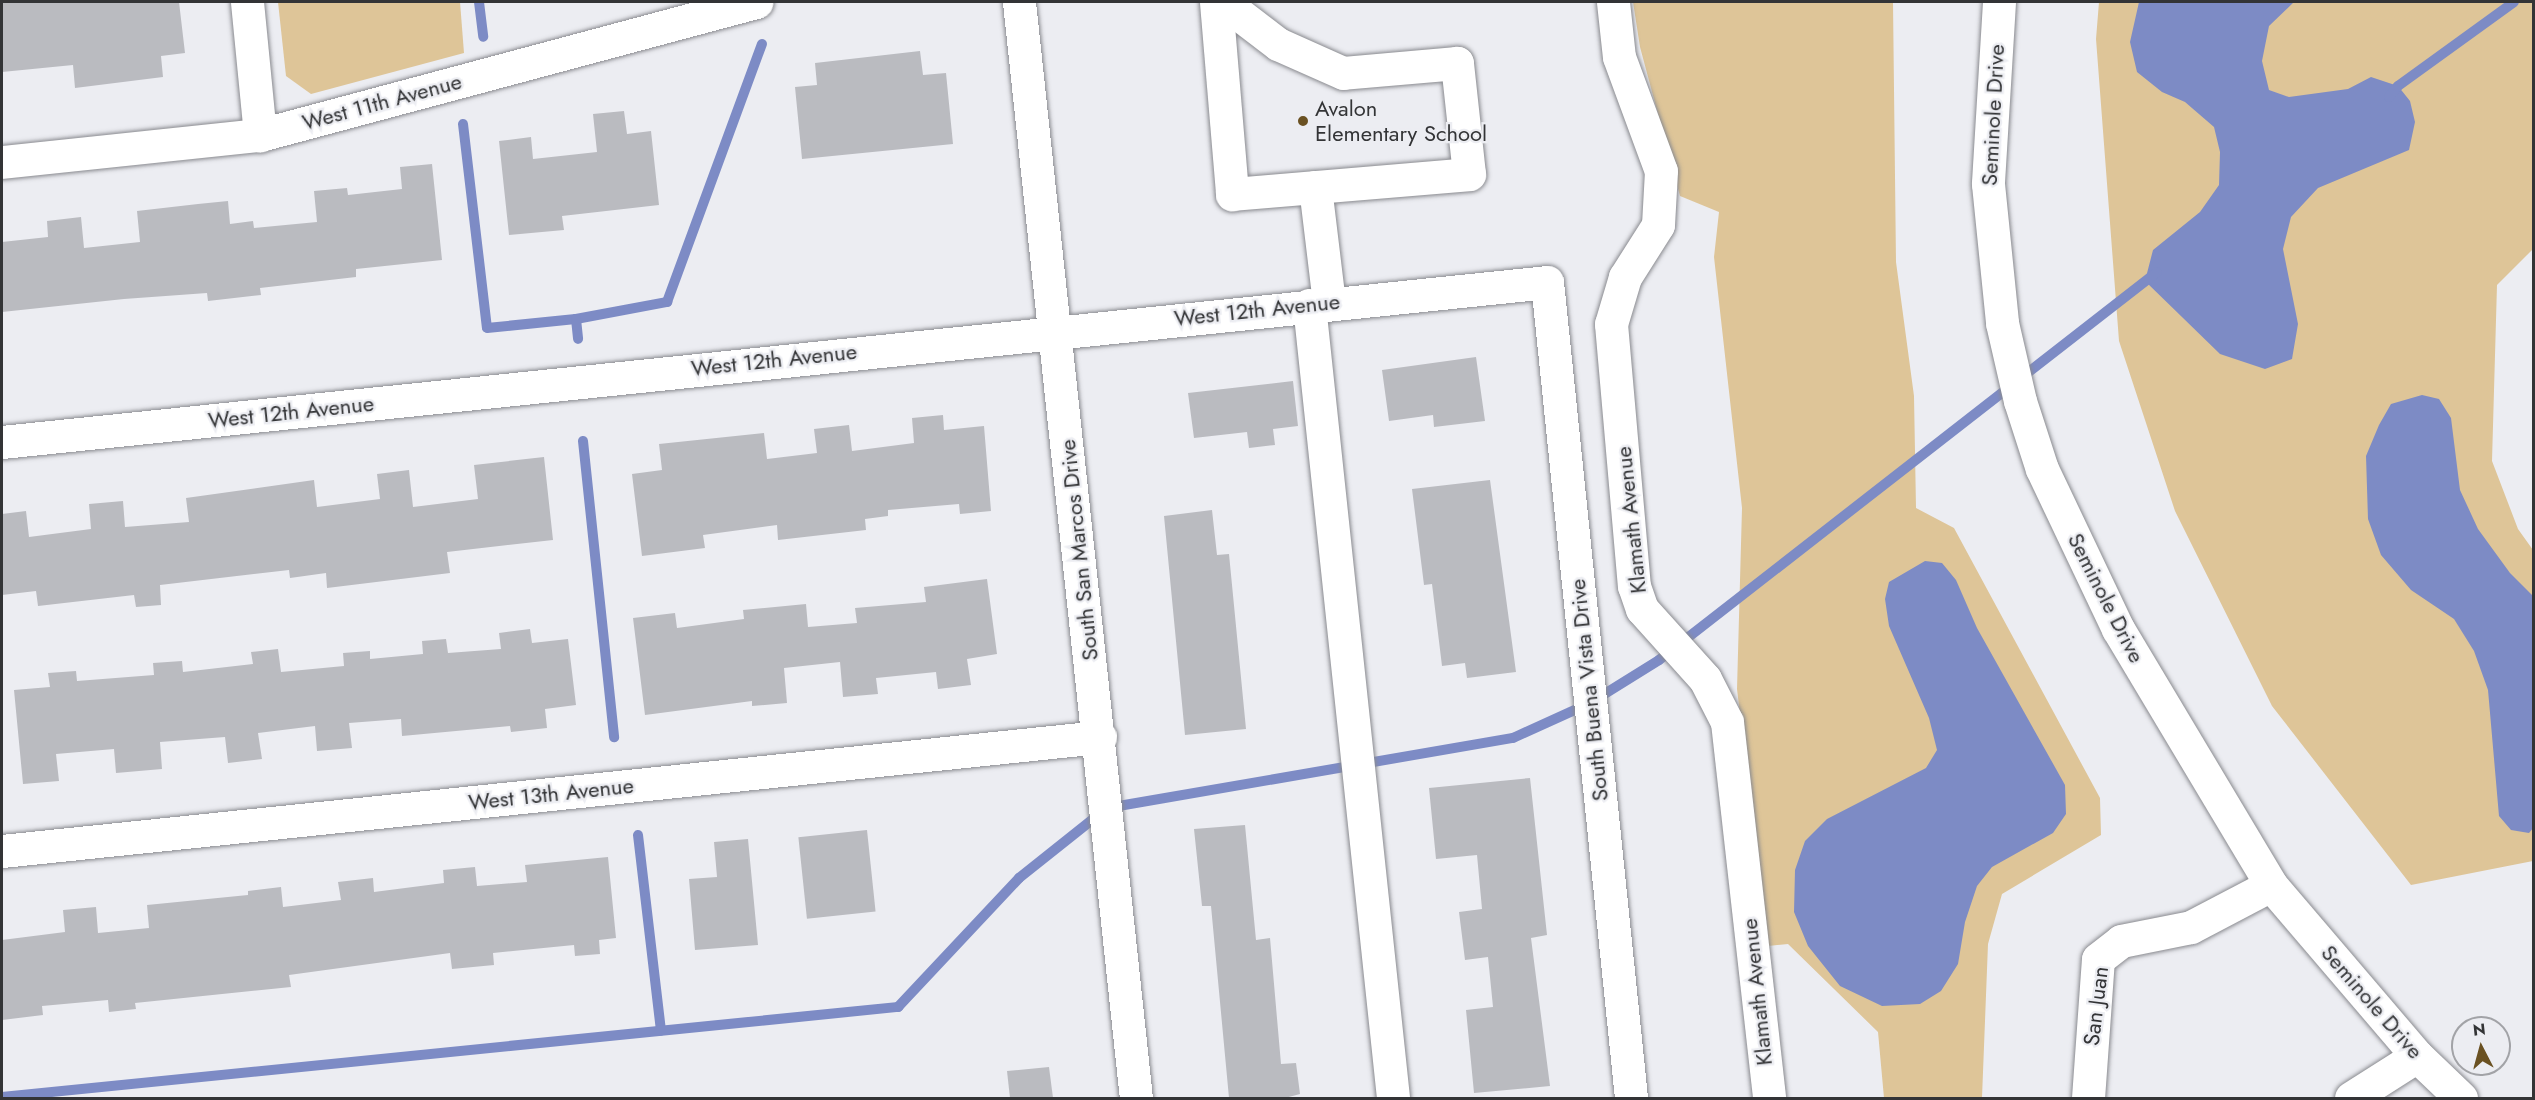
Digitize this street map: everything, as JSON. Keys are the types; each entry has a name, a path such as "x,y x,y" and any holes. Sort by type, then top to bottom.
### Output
{"street":[{"path":"247,2 260,135"},
{"name":"West 11th Avenue","path":"2,162 260,135 756,2"},
{"name":"South San Marcos Drive","path":"1019,2 1100,736 1136,1098"},
{"path":"1216,2 1232,194 1469,174 1457,63 1343,73 1278,44 1223,2"},
{"name":"Klamath Avenue","path":"1613,2 1619,57 1660,171 1658,225 1625,277 1611,324 1634,586 1642,609 1705,679 1727,722 1769,1098"},
{"name":"Seminole Drive","path":"1999,2 1988,184 2008,350 2020,401 2042,469 2118,629 2271,885 2417,1056 2461,1098"},
{"path":"1315,186 1319,304 1394,1098"},
{"name":"West 12th Avenue","path":"2,442 1054,330 1547,282"},
{"name":"South Buena Vista Drive","path":"1547,282 1631,1098"},
{"name":"West 13th Avenue","path":"2,851 1100,736"},
{"name":"San Juan","path":"2088,1098 2098,960 2121,941 2191,927 2271,885"},
{"path":"2351,1098 2417,1056"}],"shaded area":[{"path":"278,2 460,2 464,53 311,94 286,76"},
{"path":"1633,2 1893,2 1896,262 1914,396 1916,508 1954,528 2100,798 2101,835 2002,894 1988,944 1982,1098 1884,1098 1878,1032 1788,944 1768,946 1737,689 1742,508 1714,257 1719,212 1680,196 1640,47"},
{"path":"2099,2 2533,2 2533,249 2497,285 2492,461 2518,529 2533,550 2533,861 2411,885 2272,706 2175,511 2119,341 2096,39"}],"water":[{"path":"2139,2 2294,2 2269,26 2262,61 2269,90 2289,97 2348,89 2371,77 2398,86 2410,101 2415,122 2409,150 2318,188 2291,217 2283,249 2298,324 2292,359 2265,369 2220,354 2145,281 2153,250 2200,212 2219,185 2220,152 2214,127 2185,102 2162,92 2137,72 2130,42"},
{"path":"2422,395 2439,399 2451,418 2460,490 2478,529 2510,573 2533,596 2534,827 2529,833 2511,830 2499,816 2488,690 2474,651 2454,619 2411,590 2381,555 2368,519 2366,456 2379,425 2391,404"},
{"path":"1925,561 1942,563 1956,580 1977,628 2065,785 2066,814 2053,833 1992,867 1977,886 1965,922 1958,964 1941,991 1920,1004 1882,1006 1840,986 1808,946 1794,912 1795,870 1805,841 1827,819 1926,768 1937,750 1929,718 1889,626 1885,599 1889,582"}],"building":[{"path":"2,2 179,2 185,53 161,56 163,77 75,88 73,65 2,72"},
{"path":"920,51 923,75 946,73 953,144 802,159 795,87 817,85 815,63"},
{"path":"624,111 627,134 651,131 659,205 562,216 564,230 509,235 499,141 531,137 533,159 597,152 593,114"},
{"path":"432,164 442,260 356,269 356,277 260,288 261,295 208,301 207,293 2,312 2,242 48,237 47,221 81,217 84,248 140,242 137,211 198,204 228,201 230,224 253,221 254,228 317,222 314,191 347,188 348,195 402,189 400,167"},
{"path":"1476,357 1485,421 1434,427 1433,415 1389,421 1382,370"},
{"path":"1293,381 1298,426 1273,429 1275,445 1249,448 1247,432 1194,438 1188,393"},
{"path":"943,415 944,430 984,426 991,511 960,514 959,504 888,510 888,516 865,519 866,530 778,540 777,525 703,535 705,548 642,556 632,474 662,470 659,444 764,433 767,459 817,453 814,429 849,425 852,451 914,443 912,418"},
{"path":"544,457 553,540 447,552 450,573 327,588 326,573 290,578 289,570 160,585 161,605 136,607 134,595 38,606 36,591 2,595 2,514 26,511 29,537 91,529 89,504 123,501 125,527 189,522 186,498 314,480 317,507 380,499 377,474 409,470 413,507 478,499 474,465"},
{"path":"1490,480 1516,672 1467,678 1465,663 1442,666 1432,584 1424,585 1412,489"},
{"path":"1212,510 1217,555 1229,554 1246,729 1185,735 1164,516"},
{"path":"987,579 997,654 967,659 971,685 938,689 936,672 876,678 878,694 843,697 840,662 784,668 787,703 752,706 752,701 645,715 633,618 675,613 677,628 744,619 743,610 806,604 808,627 857,623 855,608 926,602 924,587"},
{"path":"530,629 532,643 568,639 576,705 545,709 547,728 511,732 510,726 402,736 401,719 349,723 352,748 317,751 315,726 258,733 262,759 228,763 225,737 160,742 162,769 116,773 114,749 56,754 59,781 23,784 14,690 50,687 48,673 76,671 77,681 154,675 153,663 182,661 183,672 253,664 251,652 278,649 281,672 344,666 343,653 370,651 370,659 423,654 422,641 446,639 448,653 501,649 499,633"},
{"path":"1530,778 1547,935 1531,938 1550,1086 1474,1093 1466,1010 1493,1007 1488,957 1465,960 1459,912 1482,909 1477,855 1436,859 1429,788"},
{"path":"1245,825 1256,940 1270,938 1281,1064 1296,1063 1300,1094 1285,1098 1229,1098 1211,906 1202,906 1194,829"},
{"path":"867,830 876,912 807,919 798,837"},
{"path":"748,839 758,945 695,950 689,879 717,877 714,842"},
{"path":"608,857 616,938 599,940 600,954 575,956 574,945 493,953 494,965 452,969 450,953 289,975 291,987 135,1003 136,1009 109,1012 108,1000 42,1006 43,1015 2,1020 2,940 65,932 63,910 96,907 98,933 149,928 147,905 248,895 248,891 281,887 283,907 341,900 338,882 373,878 374,892 444,883 443,870 475,867 477,886 527,882 525,865"},
{"path":"1049,1067 1053,1098 1010,1098 1007,1071"}],"waterway":[{"path":"479,2 483,37"},
{"path":"2389,97 2398,86 2514,2"},
{"path":"463,124 487,328 576,319 667,302 762,44"},
{"path":"2,1097 898,1007 1019,878 1107,808 1513,738 1590,703 1659,660 2157,272"},
{"path":"576,319 578,339"},
{"path":"583,441 614,737"},
{"path":"638,835 661,1031"}],"place":[{"name":"Avalon Elementary School","path":"1303,121"}]}
